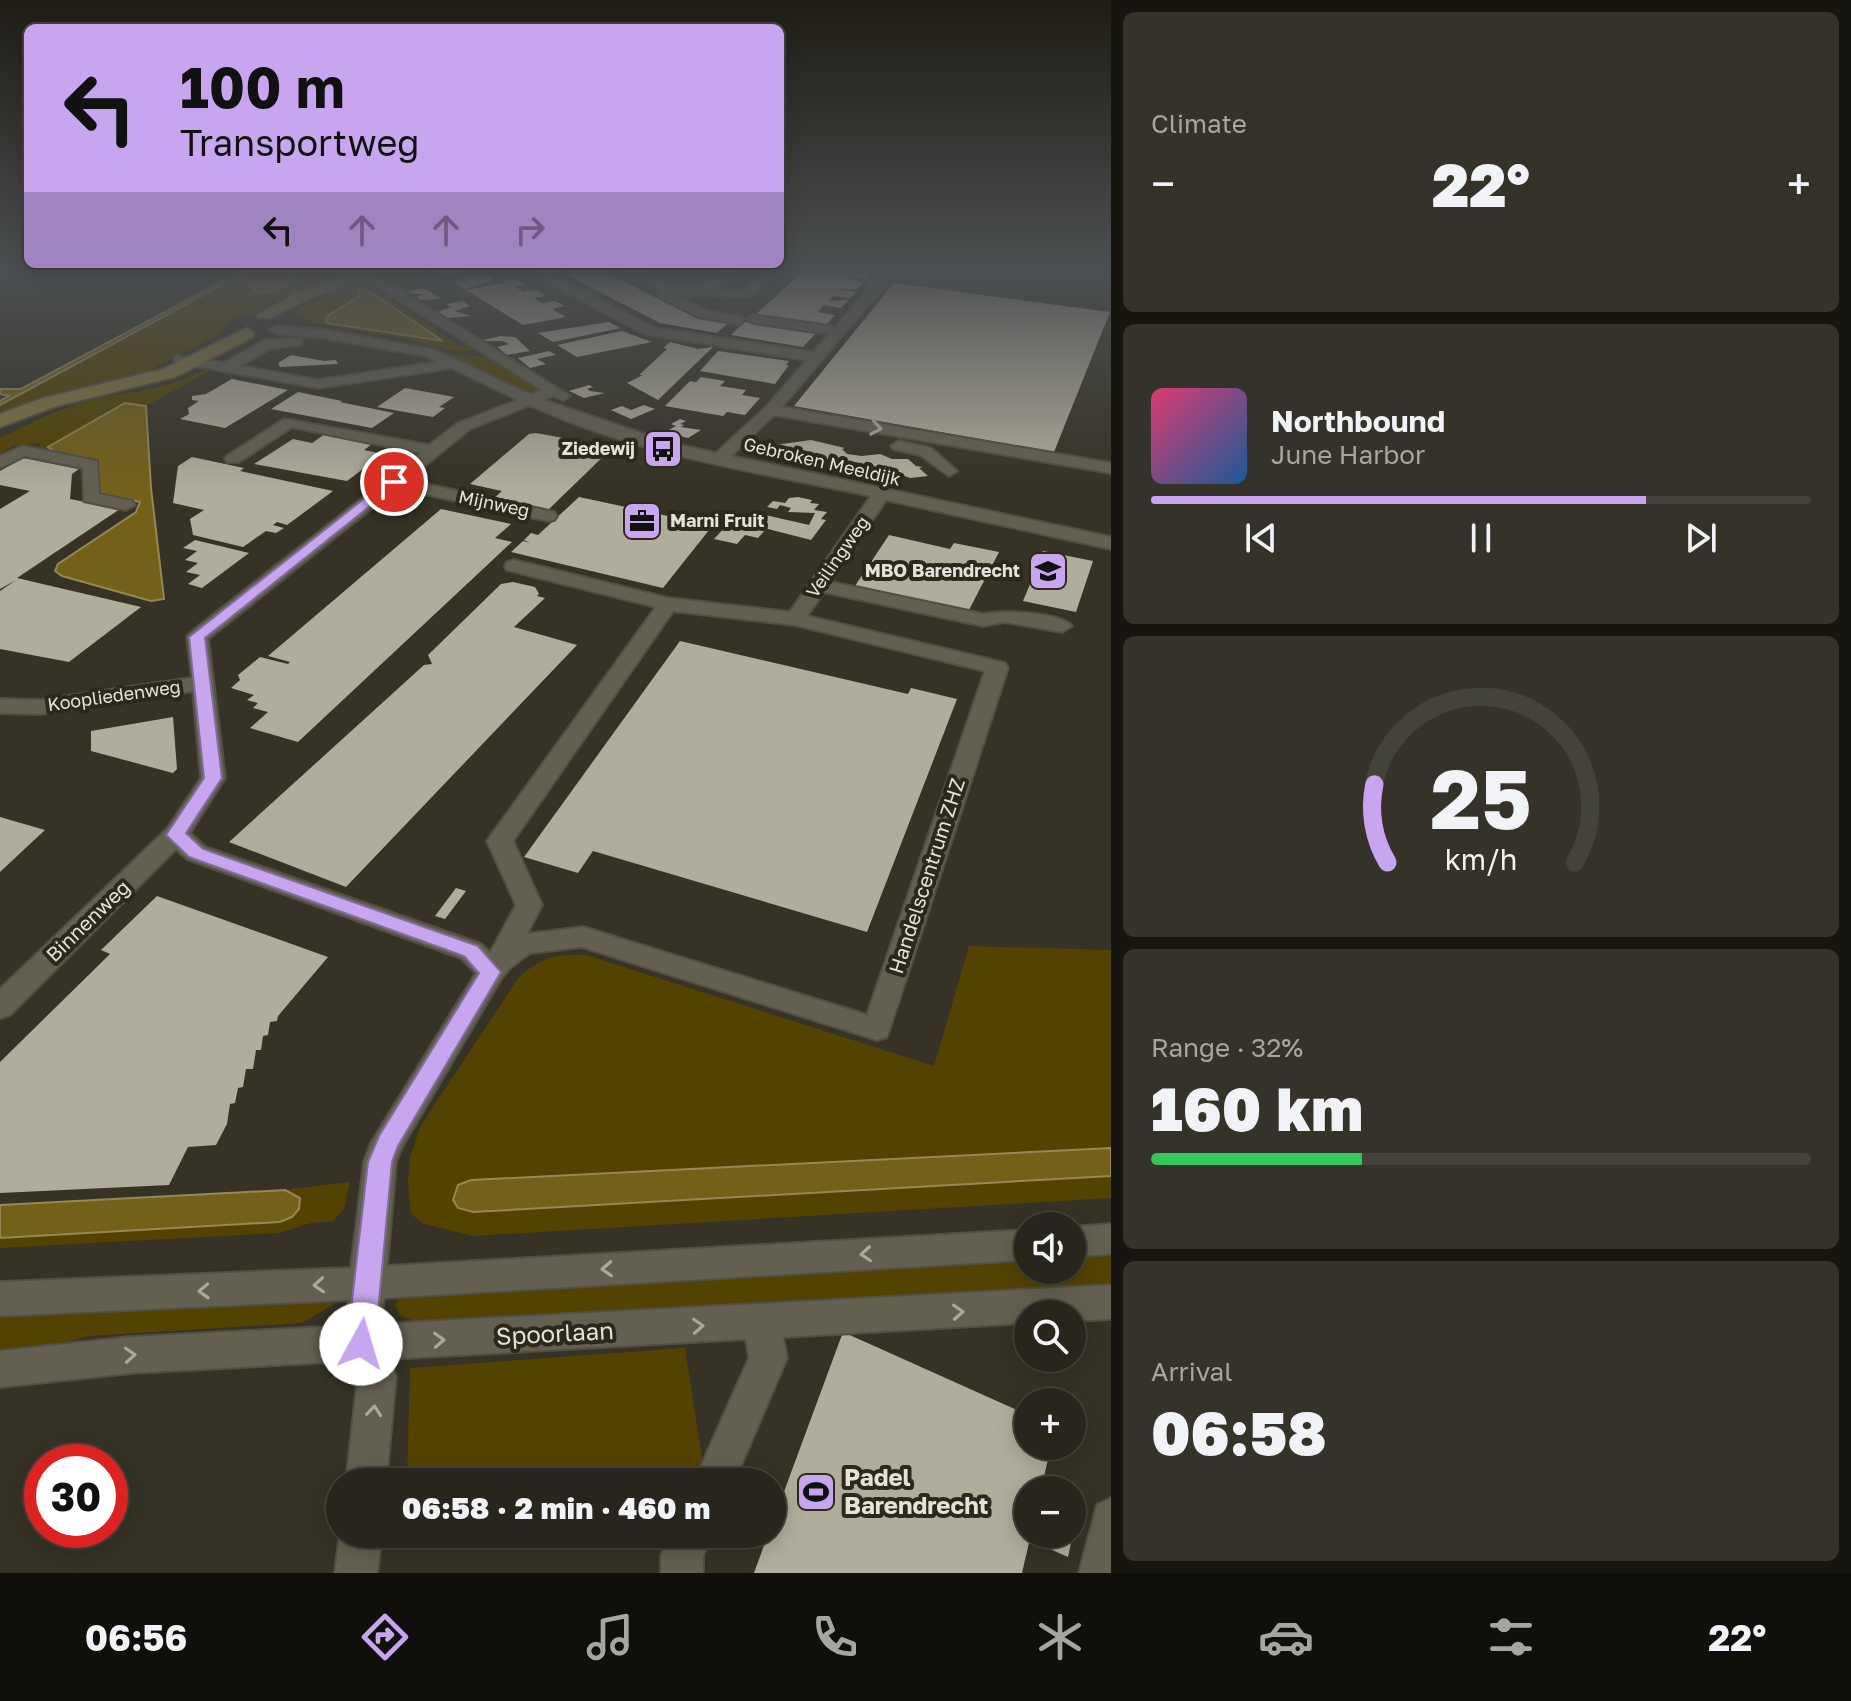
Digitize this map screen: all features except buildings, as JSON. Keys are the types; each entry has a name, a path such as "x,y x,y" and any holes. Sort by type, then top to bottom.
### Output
{"main road":[{"path":"0,421 50,402 124,384 186,360 224,340"}],"street":[{"name":"Gebroken Meeldijk","path":"365,340 413,348 455,364 530,401 610,431 881,495 1110,536"},
{"path":"479,340 553,391 604,416 687,445"},
{"path":"706,340 815,357"},
{"path":"719,459 766,415 830,340"},
{"path":"227,367 268,344 302,342 393,358 420,369"},
{"path":"186,360 318,384 455,364"},
{"path":"530,401 553,391"},
{"name":"Koopliedenweg","path":"0,706 40,707 203,683 197,637 464,426 530,401"},
{"path":"766,415 1111,468"},
{"path":"766,415 925,451 949,471"},
{"path":"233,459 289,422 433,451"},
{"path":"0,463 23,451 91,465 90,497 126,505"},
{"name":"Mijnweg","path":"394,482 548,516"},
{"name":"Veilingweg","path":"795,619 881,495"},
{"name":"Handelscentrum ZHZ","path":"496,964 536,940 583,937 877,1029 997,668 795,619 668,604 514,566"},
{"path":"819,585 983,620 1004,616 1062,626"},
{"path":"367,1468 377,1376 361,1344 380,1162 387,1143 529,905 500,841 668,604"},
{"name":"Binnenweg","path":"0,1007 176,835 213,778 203,683"},
{"path":"176,835 196,853 471,951 496,964"},
{"path":"1086,1241 1111,1239"},
{"path":"0,1299 282,1288 1014,1246"},
{"name":"Spoorlaan","path":"0,1369 131,1355 1111,1302"},
{"path":"720,1468 768,1358 762,1323"},
{"path":"1100,1573 1111,1519"},
{"path":"356,1573 359,1548"},
{"path":"682,1573 685,1548"}],"shaded area":[{"path":"112,340 119,340 0,405 0,401 9,396 0,394 0,389 21,389"},
{"path":"119,340 207,340 140,375 10,411 0,410 0,405"},
{"path":"410,340 452,340 459,345 469,344 477,350 456,352"},
{"path":"425,346 449,353 490,358 544,391 531,394"},
{"path":"209,371 146,406 125,403 48,447 59,455 43,452 39,443 13,446 0,454 0,438 56,412 79,403 163,385"},
{"path":"125,403 146,406 151,488 164,599 151,601 62,576 55,571 58,564 136,512 140,502 99,493 98,463 59,455 48,447"},
{"path":"969,946 1111,950 1111,1148 471,1180 458,1185 453,1200 473,1212 1111,1176 1111,1198 473,1236 424,1224 411,1214 408,1182 410,1157 421,1125 519,977 543,961 558,956 586,955 934,1066"},
{"path":"1111,1148 1111,1176 473,1212 458,1208 453,1200 458,1185 471,1180"},
{"path":"350,1182 344,1209 333,1221 311,1223 279,1233 0,1248 0,1238 280,1222 299,1209 300,1198 285,1190"},
{"path":"285,1190 300,1198 299,1209 292,1217 280,1222 0,1238 0,1205"},
{"path":"1111,1250 1111,1293 421,1324 400,1315 395,1306 399,1298 409,1291 1014,1256 1014,1284 1086,1284 1086,1252"},
{"path":"334,1298 334,1304 302,1323 90,1336 0,1359 0,1314"},
{"path":"685,1348 704,1468 407,1468 410,1368"}],"place":[{"name":"Ziedewij","path":"663,449"},
{"name":"Marni Fruit","path":"642,521"},
{"name":"MBO Barendrecht","path":"1048,571"},
{"name":"Padel Barendrecht","path":"816,1492"}],"route":[{"path":"361,1344 380,1162 387,1143 491,972 471,951 196,853 176,835 213,778 197,637 394,482"}]}
